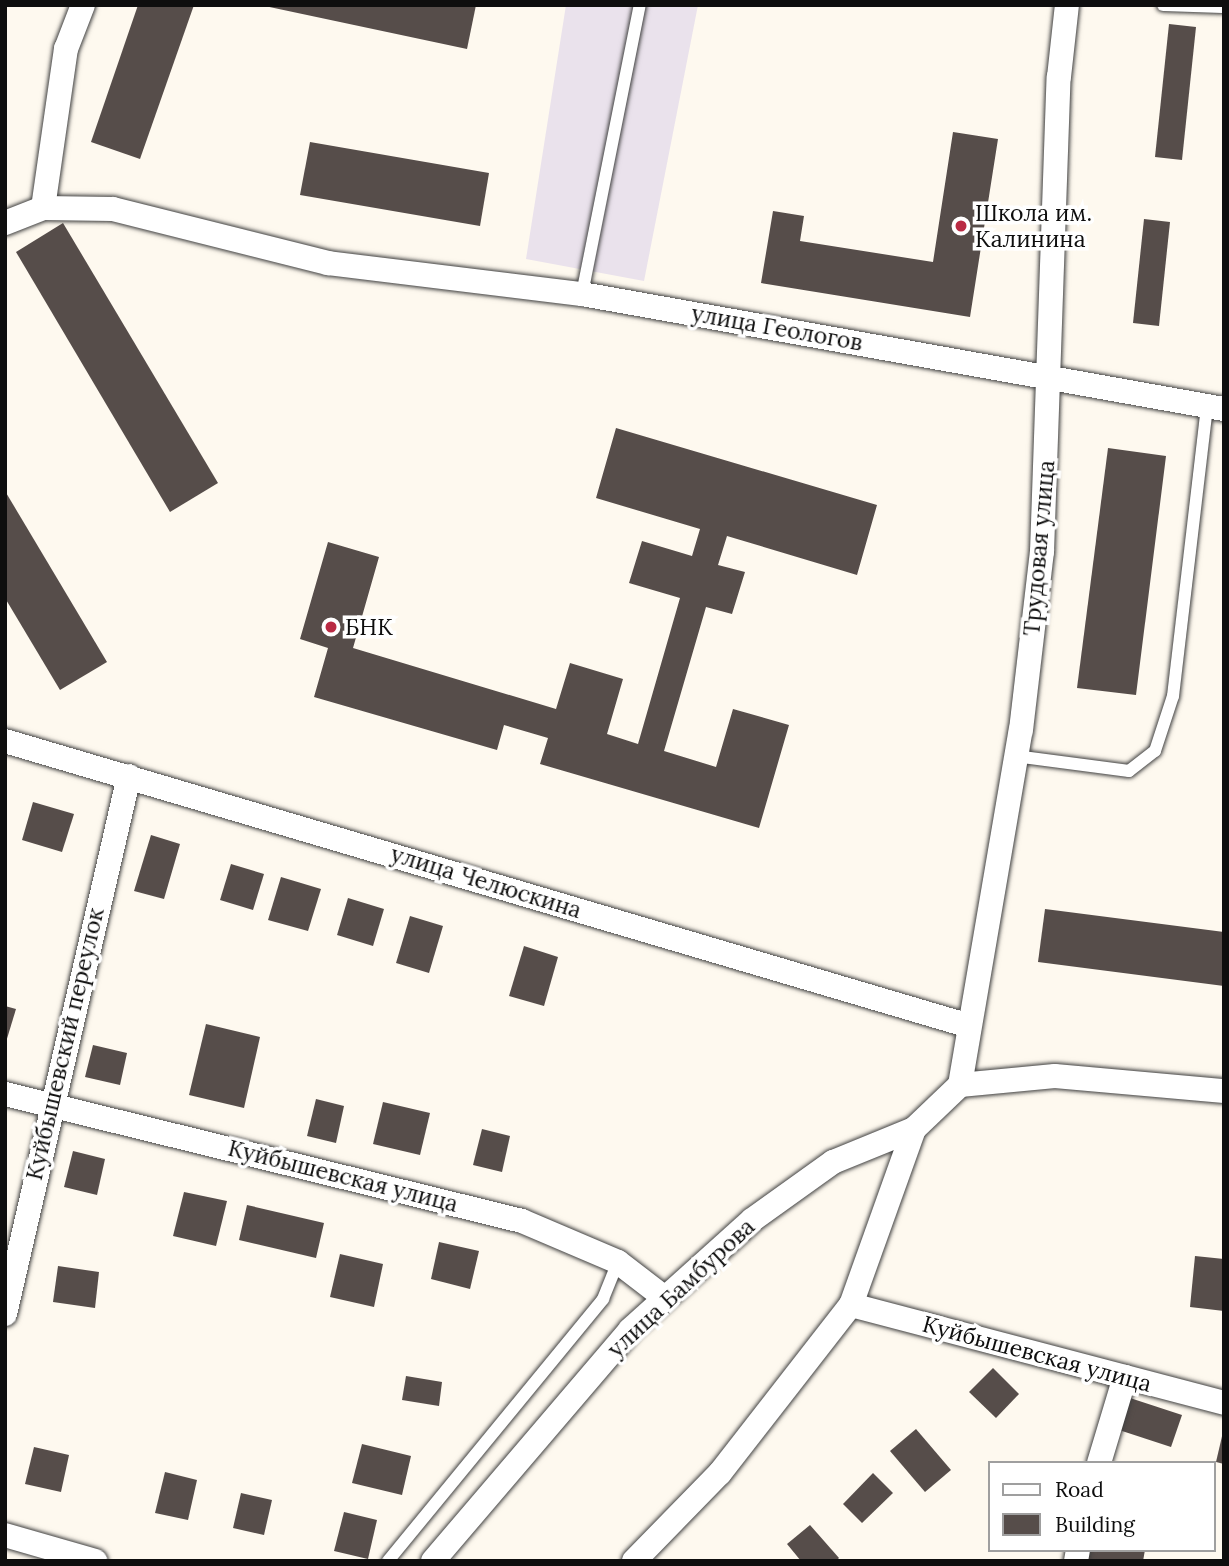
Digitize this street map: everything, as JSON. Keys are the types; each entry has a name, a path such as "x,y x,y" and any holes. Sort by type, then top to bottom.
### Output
{"street":[{"path":"5,224 43,208 66,49 83,5"},
{"name":"Трудовая улица","path":"960,1085 966,1025 1015,756 1042,552 1067,5"},
{"name":"улица Геологов","path":"43,208 113,209 328,263 582,294 1215,407"},
{"name":"улица Челюскина","path":"5,741 966,1025"},
{"name":"Куйбышевский переулок","path":"5,1314 50,1103 129,776"},
{"path":"634,1561 720,1473 851,1305 914,1129 960,1085 1055,1076 1224,1091"},
{"name":"Куйбышевская улица","path":"5,1094 522,1221 618,1262 665,1298"},
{"name":"улица Бамбурова","path":"433,1561 630,1330 665,1298 752,1220 833,1162 914,1129"},
{"name":"Куйбышевская улица","path":"851,1305 1224,1402"},
{"path":"1099,1461 1125,1377"},
{"path":"5,1535 95,1561"}],"lane":[{"path":"582,294 640,5"},
{"path":"1163,5 1224,7"},
{"path":"1015,756 1129,771 1155,751 1173,696 1215,407"},
{"path":"388,1561 603,1299 618,1262"}],"shaded area":[{"path":"566,5 698,5 644,281 526,259"}],"building":[{"path":"138,5 194,5 140,159 91,142"},
{"path":"260,5 476,5 467,49"},
{"path":"1169,24 1196,27 1182,160 1155,157"},
{"name":"Школа им. Калинина","path":"953,132 998,139 970,317 761,283 773,211 804,216 800,241 933,262"},
{"path":"310,142 489,173 480,226 300,195"},
{"path":"1144,219 1170,222 1159,326 1133,323"},
{"path":"63,223 218,483 170,512 16,252"},
{"name":"БНК","path":"616,428 877,505 857,575 727,536 718,565 745,572 732,614 706,607 664,751 716,767 733,709 789,725 759,828 540,764 548,738 504,725 497,750 314,697 328,648 300,639 328,542 379,557 353,648 556,709 570,663 623,679 607,734 638,744 680,598 629,583 642,541 692,556 700,529 596,498"},
{"path":"1108,448 1166,456 1136,695 1077,688"},
{"path":"5,491 107,662 60,690 5,598"},
{"path":"33,802 74,814 62,852 22,840"},
{"path":"151,835 180,844 164,899 134,891"},
{"path":"231,864 264,874 253,910 220,900"},
{"path":"281,877 321,889 308,931 268,920"},
{"path":"348,898 384,909 373,946 337,935"},
{"path":"1045,909 1224,932 1224,986 1038,962"},
{"path":"410,916 443,926 429,973 396,963"},
{"path":"524,946 558,957 544,1006 509,996"},
{"path":"5,1006 16,1009 6,1042 5,1042"},
{"path":"206,1024 260,1037 244,1108 189,1095"},
{"path":"93,1045 127,1053 120,1085 85,1077"},
{"path":"316,1099 344,1106 336,1143 307,1136"},
{"path":"383,1102 430,1113 420,1155 373,1144"},
{"path":"482,1129 510,1136 502,1172 473,1165"},
{"path":"73,1151 105,1159 97,1195 64,1187"},
{"path":"184,1192 227,1201 216,1246 173,1236"},
{"path":"247,1205 324,1223 316,1258 239,1240"},
{"path":"439,1242 479,1251 470,1289 431,1279"},
{"path":"340,1254 383,1264 374,1307 330,1297"},
{"path":"1195,1256 1224,1259 1224,1311 1190,1307"},
{"path":"58,1266 99,1272 95,1308 53,1302"},
{"path":"993,1368 1019,1394 996,1418 969,1392"},
{"path":"406,1376 442,1382 439,1406 402,1400"},
{"path":"1130,1398 1182,1415 1171,1447 1119,1430"},
{"path":"916,1429 951,1470 925,1492 890,1451"},
{"path":"1224,1432 1224,1464 1216,1462"},
{"path":"362,1444 411,1456 402,1495 352,1483"},
{"path":"34,1447 69,1455 61,1492 25,1484"},
{"path":"165,1472 197,1480 188,1520 155,1513"},
{"path":"873,1473 893,1493 862,1523 843,1504"},
{"path":"241,1493 272,1500 264,1535 233,1528"},
{"path":"344,1512 377,1520 368,1559 334,1551"},
{"path":"810,1525 839,1558 836,1561 801,1561 787,1544"},
{"path":"1084,1552 1145,1552 1143,1561 1082,1559"}],"place":[{"name":"Школа им. Калинина","path":"961,226"},
{"name":"БНК","path":"331,627"}]}
